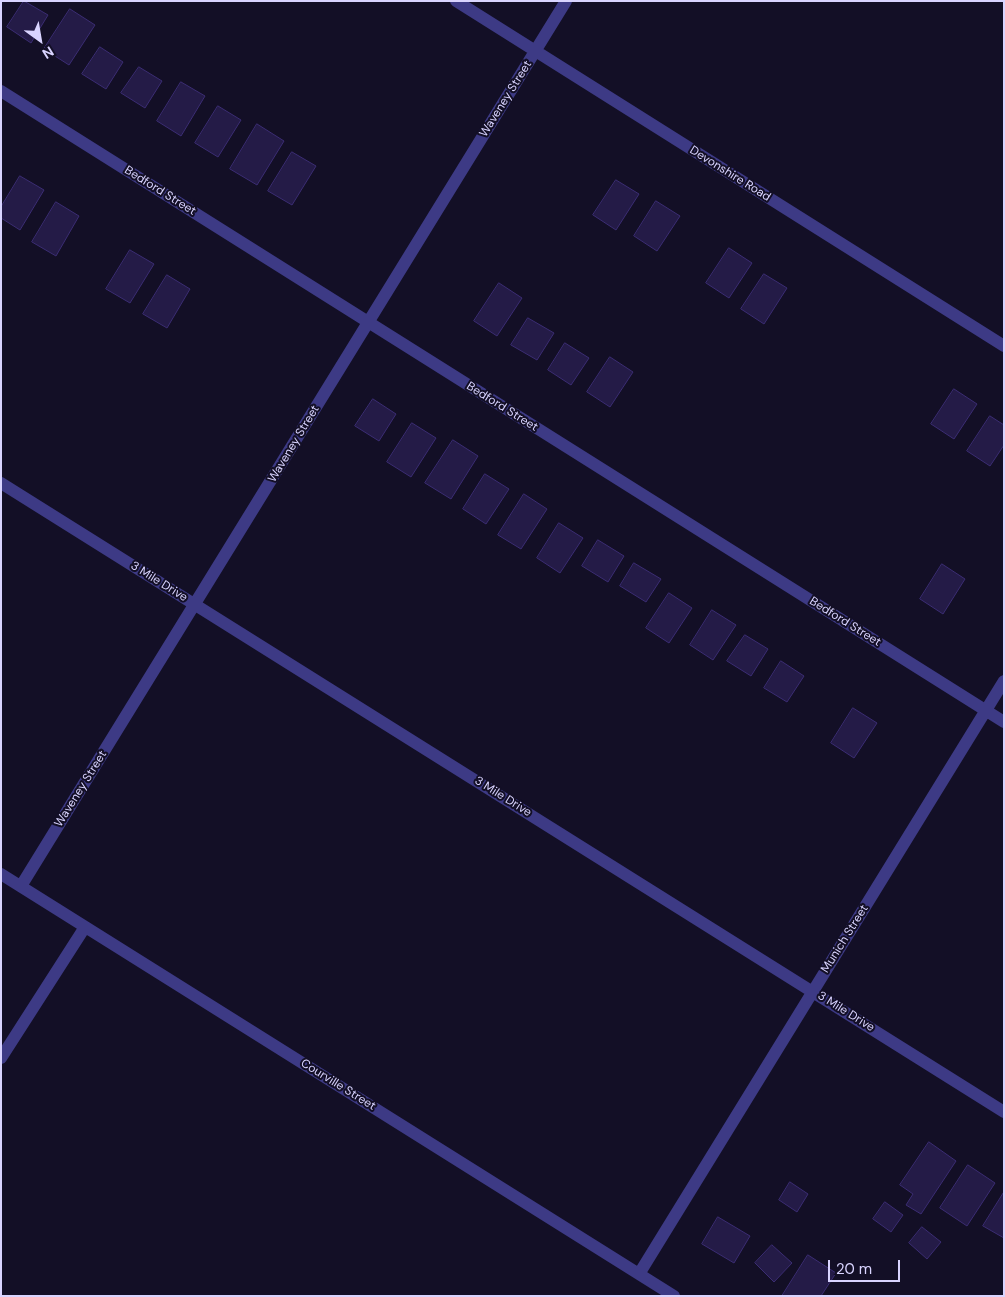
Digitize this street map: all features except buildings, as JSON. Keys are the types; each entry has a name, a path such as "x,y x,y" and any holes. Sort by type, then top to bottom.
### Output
{"street":[{"name":"Devonshire Road","path":"456,1 1004,346"},
{"name":"Waveney Street","path":"21,886 566,1"},
{"name":"Bedford Street","path":"1,91 1004,722"},
{"name":"3 Mile Drive","path":"1,483 1004,1112"},
{"name":"Munich Street","path":"639,1274 1004,681"},
{"name":"Courville Street","path":"1,874 674,1296"},
{"path":"1,1058 85,926"}]}
